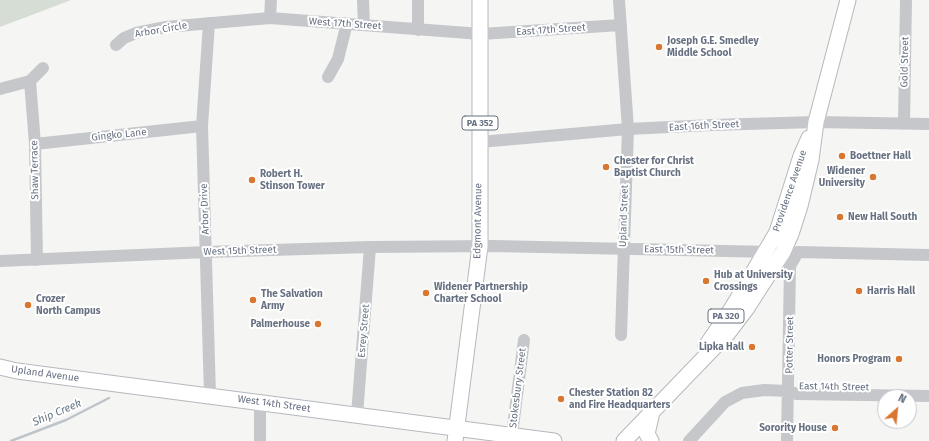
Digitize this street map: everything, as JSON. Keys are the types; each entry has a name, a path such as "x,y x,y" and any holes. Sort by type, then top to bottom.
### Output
{"main road":[{"name":"Edgmont Avenue","path":"456,435 480,246 480,0"},
{"name":"Providence Avenue","path":"624,441 683,378 728,333 790,252 791,234 800,206 811,160 816,122 848,0"},
{"name":"Providence Avenue","path":"683,378 728,314 777,232 801,156 816,122"},
{"name":"Upland Avenue","path":"0,367 17,371 90,380"},
{"name":"West 14th Street","path":"90,380 357,415 456,435"},
{"path":"651,441 647,434 652,411"},
{"path":"456,435 512,435 554,441"}],"street":[{"path":"270,18 271,0"},
{"path":"363,0 364,25"},
{"path":"418,0 418,30"},
{"name":"Upland Street","path":"620,0 628,129 621,335"},
{"name":"Gold Street","path":"904,124 906,0"},
{"name":"West 17th Street","path":"209,23 270,18 481,34"},
{"name":"Arbor Circle","path":"116,45 124,38 136,33 166,27 209,23"},
{"name":"Arbor Drive","path":"209,23 202,126 207,252 210,395"},
{"path":"328,77 338,59 347,24"},
{"name":"East 17th Street","path":"481,34 621,25"},
{"path":"0,89 30,81 43,68"},
{"name":"Shaw Terrace","path":"30,81 36,144 37,260"},
{"name":"East 16th Street","path":"480,142 628,129 816,122 929,124"},
{"name":"Gingko Lane","path":"36,144 202,126"},
{"name":"East 15th Street","path":"480,246 929,255"},
{"name":"West 15th Street","path":"0,261 207,252 370,247 480,246"},
{"name":"Esrey Street","path":"357,415 370,247"},
{"name":"Potter Street","path":"787,441 790,252"},
{"name":"Stokesbury Street","path":"512,435 524,340"},
{"name":"East 14th Street","path":"689,441 725,402 733,397 754,391 788,391 797,394 929,388"},
{"name":"East 14th Street","path":"869,391 929,396"},
{"path":"260,403 260,441"}],"shaded area":[{"path":"0,0 71,0 0,27"}],"waterway":[{"name":"Ship Creek","path":"11,441 66,420 109,398"}],"place":[{"name":"Joseph G.E. Smedley Middle School","path":"659,47"},
{"name":"Boettner Hall","path":"842,156"},
{"name":"Chester for Christ Baptist Church","path":"606,167"},
{"name":"Widener University","path":"873,177"},
{"name":"Robert H. Stinson Tower","path":"252,180"},
{"name":"New Hall South","path":"840,217"},
{"name":"Hub at University Crossings","path":"706,281"},
{"name":"Harris Hall","path":"859,291"},
{"name":"Widener Partnership Charter School","path":"426,293"},
{"name":"The Salvation Army","path":"253,300"},
{"name":"Crozer North Campus","path":"28,305"},
{"name":"Palmerhouse","path":"318,324"},
{"name":"Lipka Hall","path":"752,347"},
{"name":"Honors Program","path":"899,359"},
{"name":"Chester Station 82 and Fire Headquarters","path":"561,399"},
{"name":"Sorority House","path":"835,428"}]}
